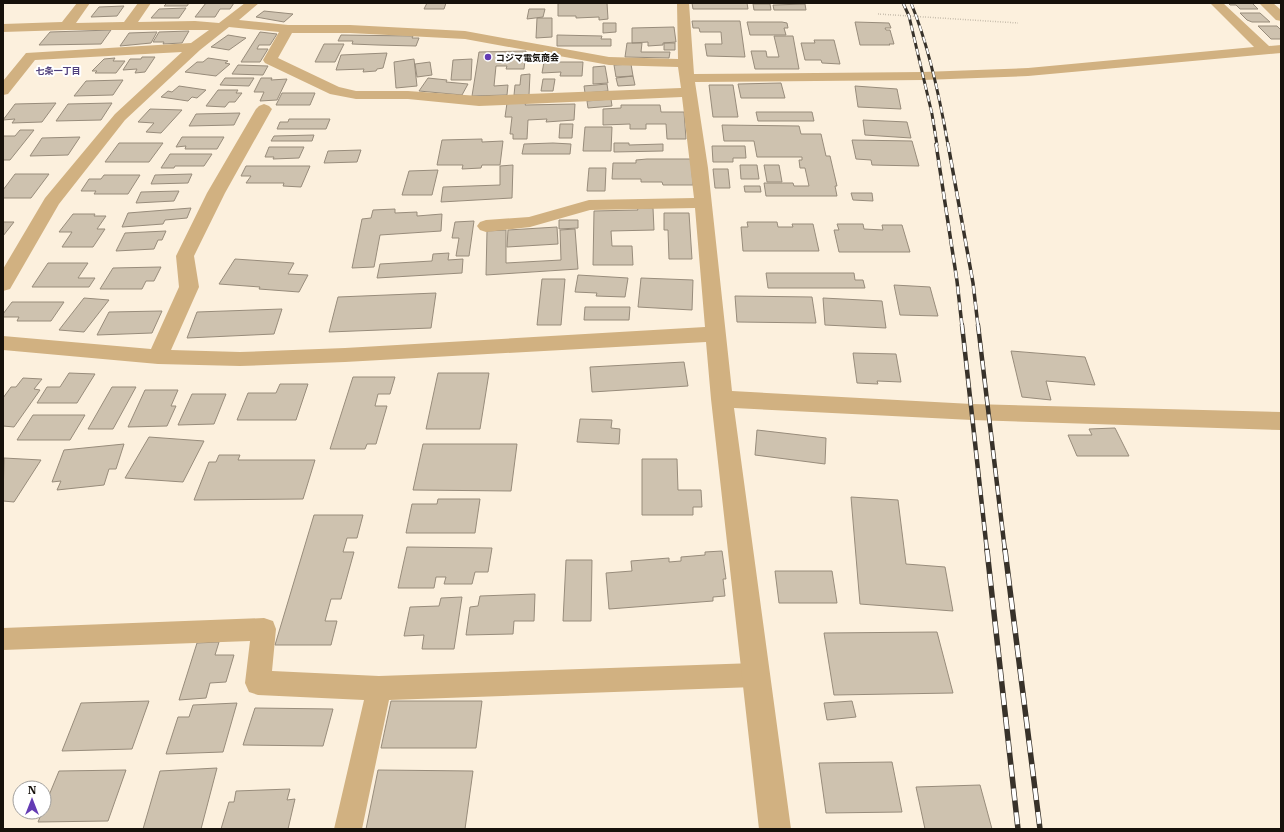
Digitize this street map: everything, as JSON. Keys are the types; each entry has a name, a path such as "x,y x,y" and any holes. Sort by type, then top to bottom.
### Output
{"street":[{"path":"66,26 84,3"},
{"path":"128,26 145,3"},
{"path":"3,285 51,202 120,117 195,47 253,3"},
{"path":"683,3 685,63 703,203 722,399 775,829"},
{"path":"1216,3 1265,50"},
{"path":"1265,3 1281,17"},
{"path":"3,28 225,25 288,29 465,35 609,61 685,63"},
{"path":"288,29 270,60 335,91 356,95 408,95 493,101 689,85 1028,72 1281,49"},
{"path":"3,91 31,56 195,47"},
{"path":"158,357 189,286 185,256 216,193 264,109"},
{"path":"486,226 530,222 589,205 703,203"},
{"path":"3,343 158,357 240,359 345,355 716,334"},
{"path":"722,399 972,412 1281,421"}],"lane":[{"path":"3,639 264,629 258,683 379,688 755,675"},
{"path":"348,829 379,688"}],"path":[{"path":"878,14 1018,24"}],"building":[{"path":"167,3 189,3 187,6 164,6"},
{"path":"206,3 234,3 230,9 220,9 215,17 195,17"},
{"path":"427,3 446,3 444,9 424,9"},
{"path":"558,3 607,3 608,19 599,20 599,17 576,18 576,16 558,16"},
{"path":"692,3 747,3 748,9 693,9"},
{"path":"1228,3 1252,3 1258,9 1240,9 1236,5 1230,5"},
{"path":"753,4 770,4 771,10 754,10"},
{"path":"805,4 806,10 774,10 773,5"},
{"path":"124,6 117,16 91,17 99,7"},
{"path":"186,8 179,18 151,18 159,9"},
{"path":"529,9 545,9 543,17 527,19"},
{"path":"264,11 293,14 284,22 256,17"},
{"path":"1240,13 1260,13 1270,22 1252,22 1247,20"},
{"path":"537,18 552,18 552,37 536,38"},
{"path":"692,21 740,21 745,57 707,56 705,44 722,44 721,32 700,32 699,28 693,28"},
{"path":"747,22 782,22 787,23 788,28 784,28 786,35 750,35"},
{"path":"855,22 889,23 891,28 885,28 886,30 890,30 894,44 860,45"},
{"path":"603,23 616,23 616,32 603,33"},
{"path":"1258,26 1277,26 1281,30 1281,39 1271,39"},
{"path":"674,27 676,42 648,46 648,42 632,43 632,28"},
{"path":"111,30 101,44 39,45 50,32"},
{"path":"189,31 182,43 163,44 164,42 153,42 159,32"},
{"path":"157,32 151,43 120,46 129,33"},
{"path":"260,32 277,34 270,45 259,45 257,49 268,49 260,62 241,62"},
{"path":"228,35 246,38 229,50 211,47"},
{"path":"341,35 413,36 412,38 419,38 416,46 377,45 352,44 353,41 338,41"},
{"path":"557,35 602,36 601,39 611,39 611,46 557,46"},
{"path":"774,36 793,36 799,69 755,69 751,51 766,51 767,57 779,57"},
{"path":"814,40 834,40 840,64 822,63 821,60 805,60 801,43 815,43"},
{"path":"627,43 642,43 641,52 670,52 669,58 625,57"},
{"path":"664,43 675,43 675,50 664,50"},
{"path":"324,44 344,44 335,62 315,62"},
{"path":"526,51 524,69 506,69 507,66 496,66 494,86 508,85 507,95 472,96 479,52"},
{"path":"387,53 383,68 377,69 376,71 363,72 364,69 336,70 341,55"},
{"path":"142,57 155,57 145,72 135,73 137,69 123,70 130,59 141,59"},
{"path":"115,58 113,61 125,61 116,73 95,73 97,71 92,71 104,59"},
{"path":"208,58 228,61 225,63 230,64 216,76 185,72 197,62 203,62"},
{"path":"414,59 417,86 396,88 394,62"},
{"path":"472,59 471,80 451,80 453,60"},
{"path":"430,62 432,75 417,77 415,64"},
{"path":"544,62 583,62 582,76 560,76 561,72 542,73"},
{"path":"631,64 633,76 616,77 614,65"},
{"path":"238,65 268,66 263,75 232,74"},
{"path":"605,66 608,83 593,84 593,67"},
{"path":"530,74 529,95 514,95 515,85 520,85 521,75"},
{"path":"633,76 635,85 618,86 616,78"},
{"path":"225,78 254,78 249,86 220,85"},
{"path":"261,78 272,78 271,80 287,79 277,100 260,101 264,92 254,92"},
{"path":"428,78 447,80 446,82 468,84 462,95 419,91"},
{"path":"543,79 555,79 553,91 541,91"},
{"path":"123,80 113,95 74,96 86,81"},
{"path":"781,83 785,98 741,98 738,84"},
{"path":"607,84 608,91 585,93 584,86"},
{"path":"709,85 733,85 738,117 713,117"},
{"path":"179,86 206,90 197,98 192,97 188,101 161,97 168,91 172,92"},
{"path":"855,86 897,89 901,109 858,107"},
{"path":"218,90 238,90 236,93 242,93 235,102 229,102 225,107 206,106"},
{"path":"282,93 315,93 310,105 276,105"},
{"path":"611,99 612,106 588,108 587,101"},
{"path":"56,103 42,122 12,123 15,119 3,120 15,104"},
{"path":"112,103 101,120 56,121 68,104"},
{"path":"507,103 526,103 525,105 575,104 574,120 546,122 547,119 528,120 527,139 513,139 513,134 510,134 512,117 505,117"},
{"path":"621,105 660,105 661,112 684,112 686,139 667,139 666,124 646,124 646,129 630,129 630,124 603,125 603,109 621,108"},
{"path":"150,109 182,110 161,133 146,132 154,123 138,122"},
{"path":"756,112 812,112 814,121 758,121"},
{"path":"240,113 234,125 189,126 196,114"},
{"path":"289,119 330,119 326,129 277,129 280,122 288,122"},
{"path":"863,120 907,122 911,138 865,135"},
{"path":"560,124 573,124 572,138 559,138"},
{"path":"722,125 799,126 801,134 821,134 826,156 830,156 837,186 835,186 837,196 766,196 764,183 793,183 794,186 809,186 805,168 800,168 799,160 802,160 802,157 757,157 754,141 724,141"},
{"path":"585,127 612,127 611,151 583,151"},
{"path":"20,130 34,130 10,160 3,160 3,136 15,136"},
{"path":"314,135 312,141 271,141 274,136"},
{"path":"80,137 68,155 30,156 42,138"},
{"path":"182,137 224,137 217,149 185,149 186,146 176,147"},
{"path":"482,139 482,142 503,141 500,165 482,165 481,168 462,169 463,165 437,165 442,140"},
{"path":"852,140 912,141 919,166 872,165 871,160 856,159"},
{"path":"119,143 163,143 149,162 105,162"},
{"path":"614,143 629,143 629,145 663,144 663,151 614,152"},
{"path":"524,144 571,144 570,154 522,154"},
{"path":"712,146 745,146 746,158 733,158 733,162 713,162"},
{"path":"269,147 304,147 299,158 273,159 274,157 265,157"},
{"path":"361,150 357,162 324,163 328,151"},
{"path":"170,154 212,154 204,166 175,166 174,168 161,168"},
{"path":"691,159 693,185 663,185 662,182 641,182 641,179 612,179 613,163 636,163 636,160"},
{"path":"513,165 512,198 441,202 443,187 500,185 500,166"},
{"path":"740,165 757,165 759,179 741,179"},
{"path":"764,165 779,165 782,182 767,182"},
{"path":"246,166 310,166 301,187 283,186 284,183 246,183 251,176 241,176"},
{"path":"589,168 606,168 605,191 587,191"},
{"path":"713,169 728,169 730,188 715,188"},
{"path":"438,170 432,195 402,195 409,171"},
{"path":"15,174 49,174 31,198 3,198 3,190"},
{"path":"192,174 188,183 151,184 155,175"},
{"path":"104,175 140,175 128,194 94,194 96,191 81,191 89,179 101,179"},
{"path":"744,186 760,186 761,192 745,192"},
{"path":"179,191 174,201 136,203 141,192"},
{"path":"851,193 872,193 873,201 853,200"},
{"path":"191,208 187,218 165,220 163,224 122,227 128,213"},
{"path":"637,208 653,208 654,230 611,231 612,246 632,246 633,265 593,265 594,211 638,210"},
{"path":"395,209 395,213 417,212 417,216 442,214 441,231 380,235 374,267 352,268 362,219 371,218 373,210"},
{"path":"664,213 689,213 692,259 669,259 668,230 664,230"},
{"path":"73,214 95,214 94,216 106,216 97,229 105,229 93,247 62,247 72,232 59,232"},
{"path":"559,220 578,220 578,228 559,229"},
{"path":"474,221 469,256 456,256 459,238 452,238 455,222"},
{"path":"3,222 14,222 3,236"},
{"path":"747,222 777,222 778,227 793,227 792,224 813,224 819,251 743,251 741,227 748,227"},
{"path":"837,224 863,224 864,229 883,230 882,225 902,225 910,252 839,252 834,230 839,230"},
{"path":"557,227 558,244 507,247 508,230"},
{"path":"575,229 578,269 486,275 487,231 506,230 506,263 561,260 560,230"},
{"path":"166,231 162,240 158,240 154,249 116,251 125,233"},
{"path":"449,253 448,260 463,259 462,273 377,278 380,264 432,261 433,254"},
{"path":"235,259 294,263 288,274 308,275 299,292 219,284"},
{"path":"48,263 88,263 78,278 95,278 89,287 32,287"},
{"path":"161,267 154,281 146,281 142,289 100,289 113,268"},
{"path":"766,273 854,273 855,280 863,280 865,288 768,288"},
{"path":"578,275 628,278 625,297 596,296 597,293 575,292"},
{"path":"641,278 693,280 692,310 638,307"},
{"path":"542,279 565,279 561,325 537,325"},
{"path":"894,285 930,287 938,316 900,315"},
{"path":"436,293 431,328 329,332 338,297"},
{"path":"735,296 812,297 816,323 737,322"},
{"path":"84,298 109,300 84,332 59,330"},
{"path":"823,298 882,301 886,328 825,325"},
{"path":"12,302 64,302 51,321 17,321 19,317 3,317 3,314"},
{"path":"585,307 630,307 629,320 584,320"},
{"path":"282,309 274,334 187,338 197,312"},
{"path":"162,311 152,333 97,335 109,312"},
{"path":"1011,351 1085,357 1095,385 1046,381 1051,400 1022,397"},
{"path":"853,353 896,354 901,382 877,381 878,384 857,383"},
{"path":"684,362 688,386 592,392 590,367"},
{"path":"69,373 95,374 77,403 37,403 47,387 60,387"},
{"path":"438,373 489,373 480,429 426,429"},
{"path":"353,377 395,377 390,394 378,394 375,406 387,406 376,444 367,444 365,449 330,449"},
{"path":"23,378 42,379 34,389 40,390 14,427 3,426 3,398 11,387 16,387"},
{"path":"280,384 308,384 296,420 237,420 248,393 276,393"},
{"path":"112,387 136,387 113,429 88,429"},
{"path":"145,390 178,390 171,406 176,406 167,426 128,427"},
{"path":"192,394 226,394 214,424 178,425"},
{"path":"33,415 85,415 70,440 17,440"},
{"path":"580,419 612,420 611,428 620,429 619,444 577,442"},
{"path":"1115,428 1129,456 1077,456 1068,435 1092,435 1089,429"},
{"path":"757,430 826,438 825,464 755,455"},
{"path":"149,437 204,441 183,482 125,478"},
{"path":"124,444 116,469 109,469 104,485 57,490 61,481 52,482 64,450"},
{"path":"423,444 517,444 511,491 413,490"},
{"path":"219,455 240,455 238,460 315,460 303,499 194,500 209,462 216,462"},
{"path":"4,458 41,460 14,502 3,501"},
{"path":"642,459 677,459 678,490 701,490 702,507 693,507 693,515 642,515"},
{"path":"851,497 898,500 906,564 945,567 953,611 860,604"},
{"path":"438,499 480,499 475,533 406,533 412,504 437,504"},
{"path":"314,515 363,515 357,538 347,538 343,552 354,552 341,599 331,599 325,621 337,621 331,645 275,645"},
{"path":"407,547 492,548 488,572 475,572 472,584 444,584 446,577 436,577 434,588 398,588"},
{"path":"722,551 726,579 723,579 725,596 713,597 713,601 609,609 606,573 632,571 631,561 669,558 669,562 681,561 681,557 705,555 705,552"},
{"path":"566,560 592,560 591,621 563,621"},
{"path":"775,571 832,571 837,603 779,603"},
{"path":"535,594 534,621 514,621 513,634 466,635 470,607 478,606 480,596"},
{"path":"462,597 454,649 422,649 424,635 404,636 410,607 439,606 441,598"},
{"path":"937,632 953,693 834,695 824,633"},
{"path":"219,642 215,655 234,655 226,682 210,683 206,698 179,700 197,643"},
{"path":"149,701 132,749 62,751 81,703"},
{"path":"391,701 482,701 476,748 381,748"},
{"path":"852,701 856,717 827,720 824,703"},
{"path":"237,703 223,752 166,754 178,717 189,717 193,705"},
{"path":"255,708 333,709 323,746 243,745"},
{"path":"892,762 902,812 826,813 819,763"},
{"path":"217,768 201,829 143,829 160,771"},
{"path":"126,770 108,821 38,822 39,820 52,820 52,788 59,771"},
{"path":"378,770 473,771 465,829 366,829"},
{"path":"980,785 992,829 925,829 916,787"},
{"path":"290,789 287,800 295,799 288,829 221,829 229,802 234,802 236,791"}],"railway":[{"path":"903,3 909,16 932,114 937,145"},
{"path":"911,3 923,37 933,73 948,145"},
{"path":"936,144 957,281 962,326"},
{"path":"948,144 973,283 978,326"},
{"path":"962,325 987,551"},
{"path":"978,325 1005,551"},
{"path":"987,550 1018,829"},
{"path":"1005,550 1040,829"}],"place":[{"name":"コジマ電気商会","path":"488,57"}],"district":[{"name":"七条一丁目","path":"58,70"}]}
